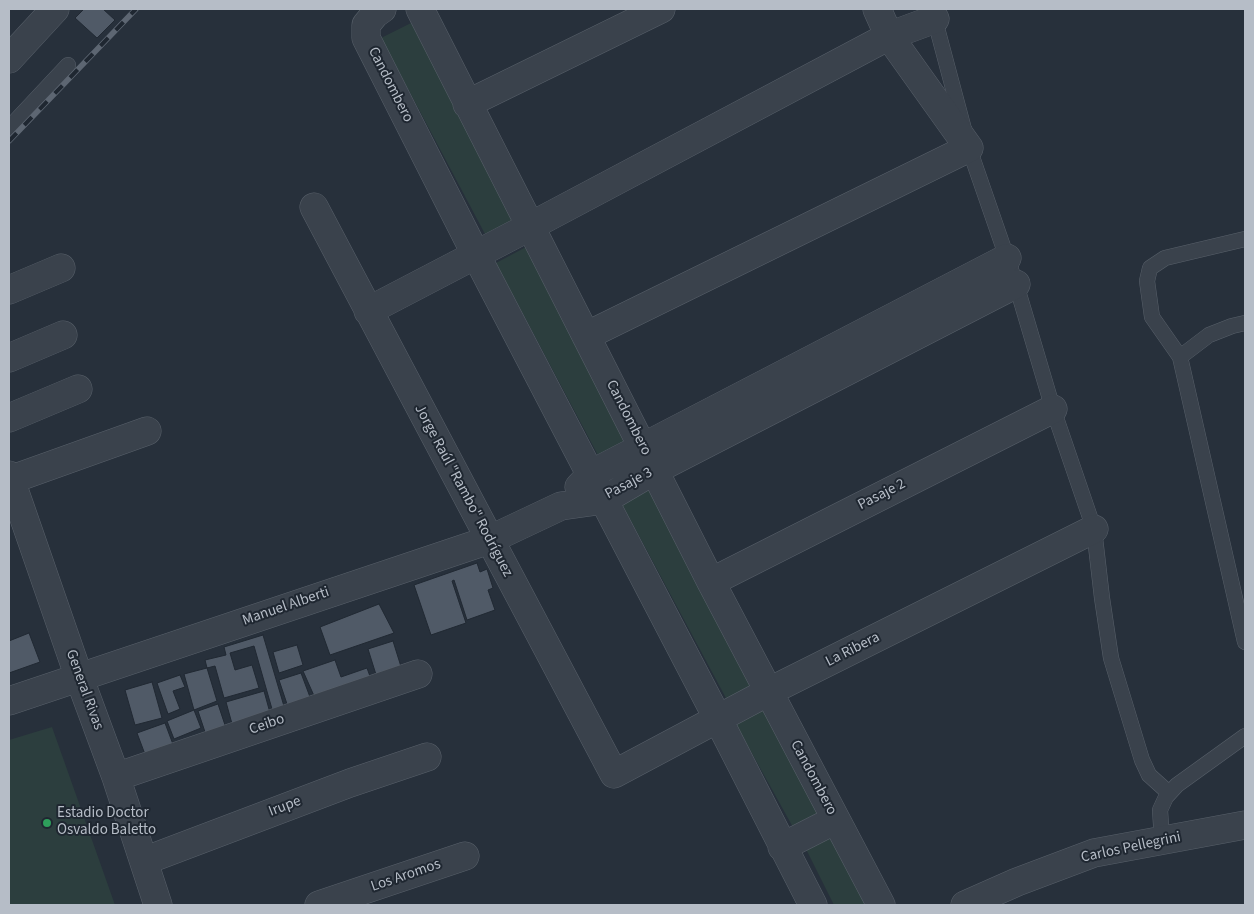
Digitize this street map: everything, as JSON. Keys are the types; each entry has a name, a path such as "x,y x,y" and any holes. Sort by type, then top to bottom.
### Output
{"street":[{"path":"9,59 55,9"},
{"name":"Candombero","path":"382,9 374,14 366,25 366,38 476,256 591,474 813,905"},
{"name":"Candombero","path":"420,9 529,227 711,582 881,905"},
{"path":"467,104 660,9"},
{"path":"586,336 969,148 889,36 877,9"},
{"path":"368,311 934,14"},
{"name":"Jorge Raúl \"Rambo\" Rodríguez","path":"314,207 614,774"},
{"name":"Pasaje 3","path":"561,506 604,500 649,459 1007,258"},
{"path":"9,290 61,268"},
{"name":"Pasaje 3","path":"561,506 591,474 649,459 1016,284"},
{"path":"9,358 63,335"},
{"path":"9,418 78,389"},
{"name":"Pasaje 2","path":"711,582 1054,409"},
{"path":"10,477 147,431"},
{"name":"General Rivas","path":"10,477 79,677 116,777 158,905"},
{"name":"Manuel Alberti","path":"9,701 489,540 561,506"},
{"name":"La Ribera","path":"614,774 768,692 1094,529"},
{"name":"Ceibo","path":"116,777 418,674"},
{"name":"Irupe","path":"144,860 350,783 427,757"},
{"path":"782,847 835,820"},
{"name":"Carlos Pellegrini","path":"965,905 1017,882 1094,853 1245,825"},
{"name":"Los Aromos","path":"319,905 465,856"}],"lane":[{"path":"934,14 969,148 1016,284 1054,409 1094,529 1102,598 1112,658 1142,760 1149,774 1169,793"},
{"path":"9,128 68,65"},
{"path":"1245,239 1165,258 1150,268 1147,280 1152,317 1180,357 1245,642"},
{"path":"1180,357 1209,335 1245,323"},
{"path":"1162,840 1160,810 1169,793 1177,785 1245,736"}],"shaded area":[{"path":"411,23 515,219 485,234 381,38"},
{"path":"526,247 630,443 600,459 496,263"},
{"path":"653,488 757,684 727,700 622,504"},
{"path":"764,705 824,812 794,829 734,721"},
{"name":"Estadio Doctor Osvaldo Baletto","path":"52,727 115,905 9,905 9,740"},
{"path":"833,829 871,905 834,905 804,845"}],"building":[{"path":"84,9 103,9 115,20 97,38 75,18"},
{"path":"477,563 480,572 487,569 493,588 488,590 495,610 467,620 454,580 452,581 466,623 431,635 414,585"},
{"path":"379,604 394,633 330,655 320,627"},
{"path":"29,633 40,662 9,673 9,641"},
{"path":"263,635 286,713 274,716 254,646 230,653 235,670 252,665 259,688 224,698 215,666 207,668 205,660 226,655 224,647"},
{"path":"393,641 403,673 378,681 368,649"},
{"path":"297,645 303,665 279,673 273,652"},
{"path":"335,660 341,677 367,668 371,679 315,698 303,671"},
{"path":"207,668 217,701 194,710 184,674"},
{"path":"301,673 313,705 290,713 279,680"},
{"path":"180,675 185,687 173,691 180,709 168,714 157,683"},
{"path":"152,682 162,718 135,725 125,690"},
{"path":"264,691 272,720 234,731 226,702"},
{"path":"218,704 227,731 207,738 198,711"},
{"path":"194,710 201,728 174,739 167,721"},
{"path":"165,723 177,755 149,765 137,733"}],"railway":[{"path":"9,141 136,9"}],"place":[{"name":"Estadio Doctor Osvaldo Baletto","path":"47,823"}]}
